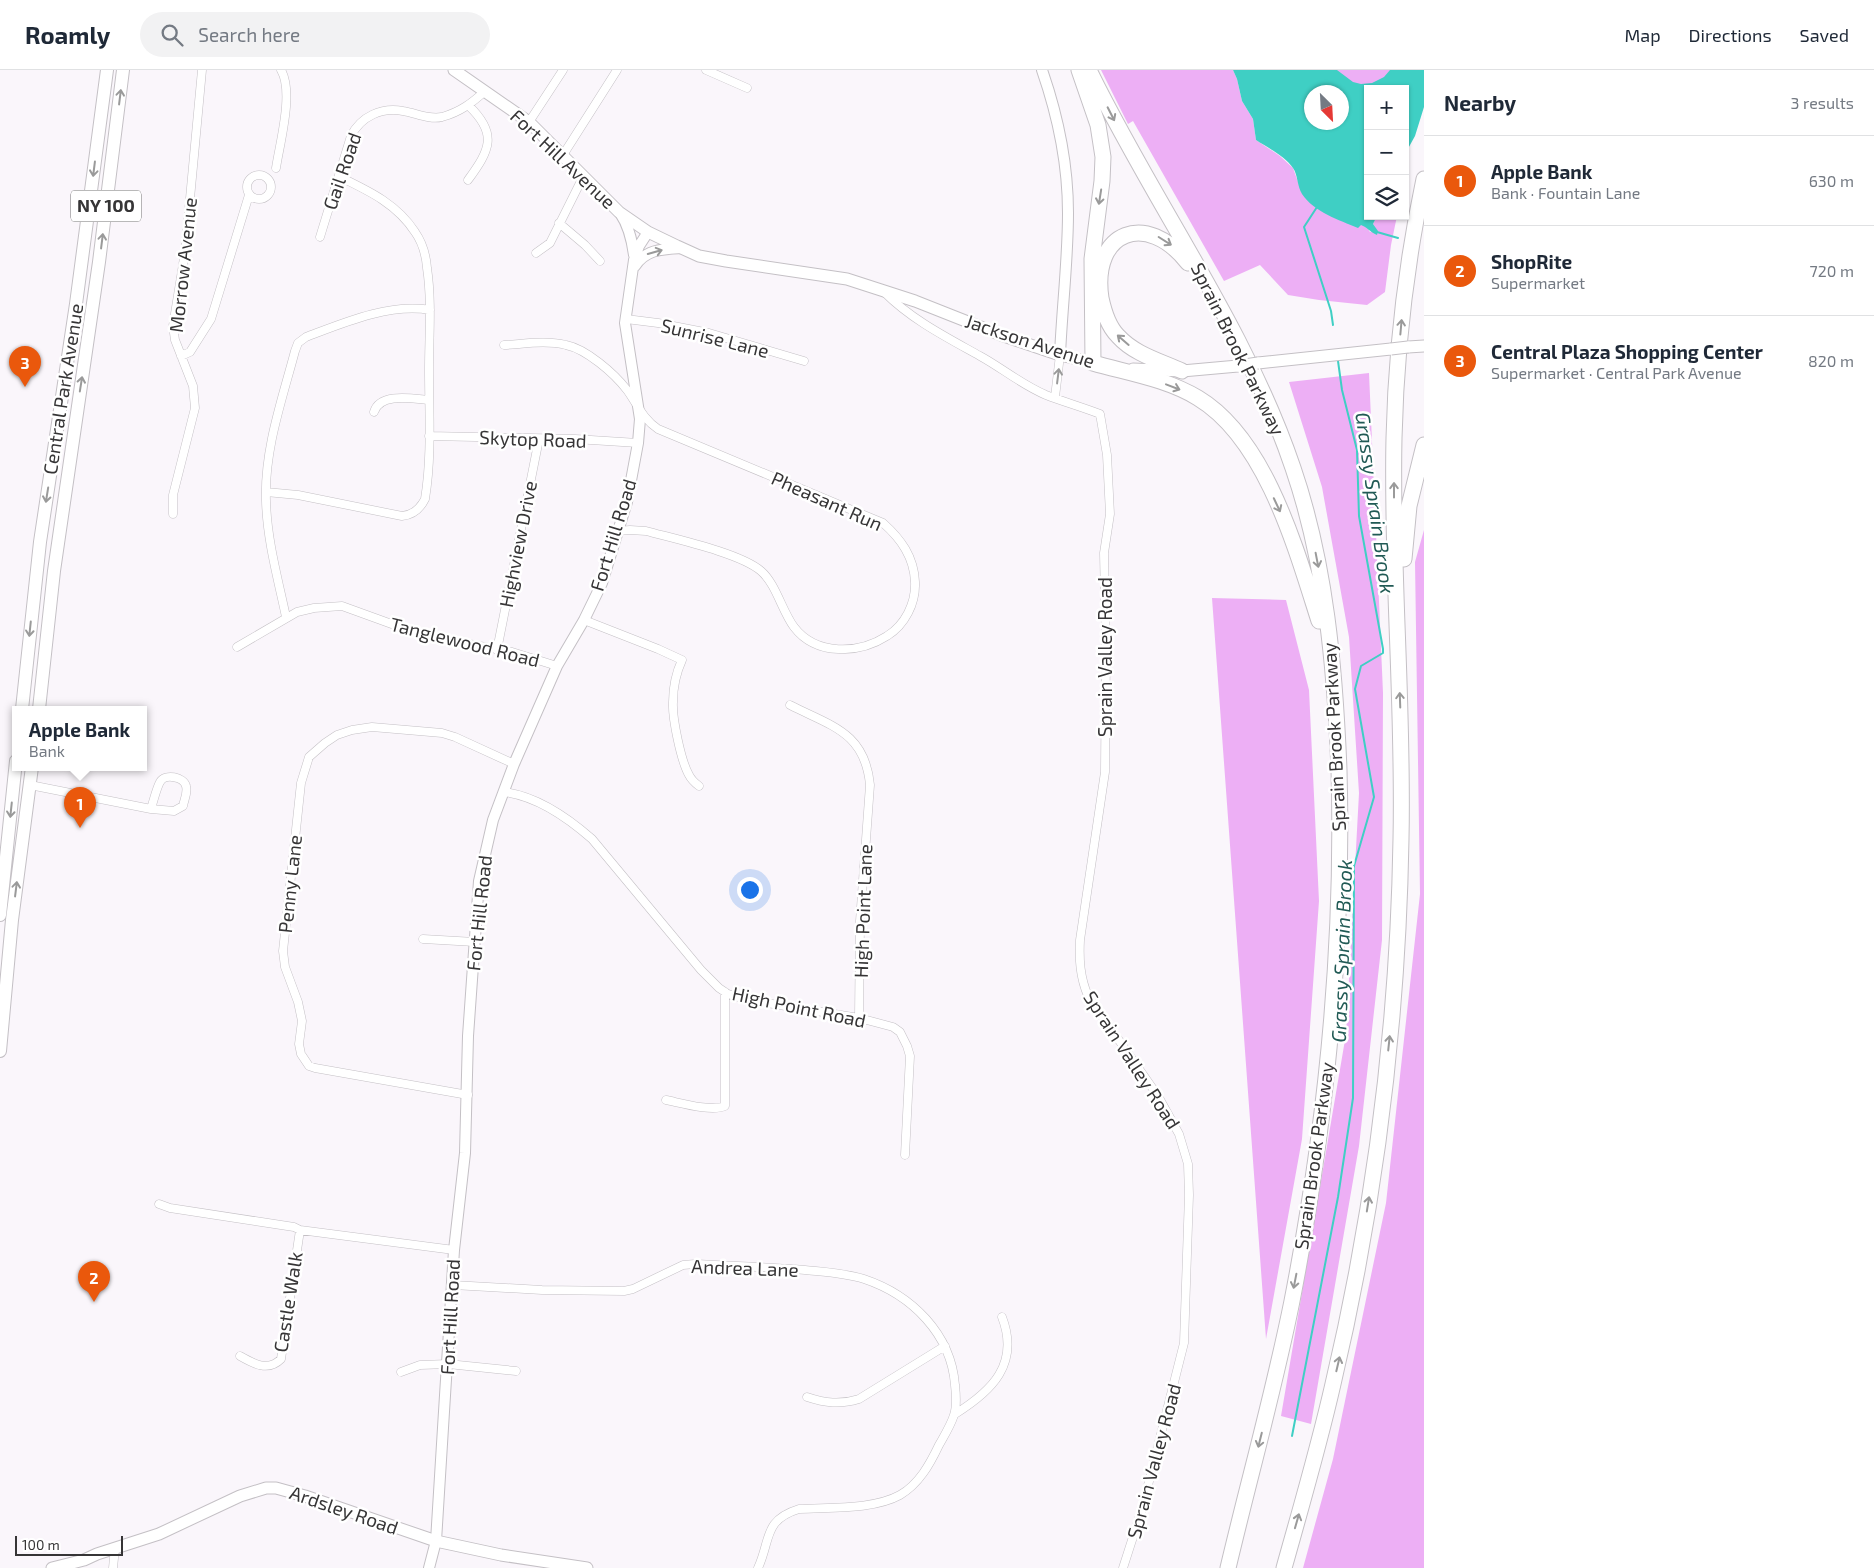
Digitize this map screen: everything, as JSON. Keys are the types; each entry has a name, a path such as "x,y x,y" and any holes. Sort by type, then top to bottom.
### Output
{"highway":[{"path":"1079,70 1098,125 1103,157 1102,181 1092,259 1093,363 1157,381 1188,393 1214,409 1229,422 1241,437 1265,478 1286,524 1308,583 1332,660"},
{"name":"Sprain Brook Parkway","path":"1089,70 1130,150 1218,303 1265,397 1294,470 1314,546 1324,597 1332,660 1338,754 1339,866 1336,962 1324,1093 1310,1196 1290,1308 1228,1568"},
{"path":"1284,1568 1343,1340 1368,1203 1381,1118 1394,996 1400,884 1402,791 1394,518 1396,387 1406,282 1424,179"},
{"path":"1182,371 1137,351 1114,332 1105,314 1100,291 1101,269 1105,255 1113,244 1125,237 1139,233 1155,235 1169,243 1176,250 1218,303"},
{"path":"1399,661 1406,532 1412,494 1424,445"}],"main road":[{"name":"Central Park Avenue","path":"22,706 35,581 79,283 106,70"},
{"name":"Central Park Avenue","path":"39,706 52,582 95,289 123,70"},
{"name":"Fort Hill Avenue","path":"454,70 529,122 619,212 648,232"},
{"name":"Jackson Avenue","path":"648,232 699,256 847,279 881,289 1060,355 1124,368 1182,371 1424,346"},
{"path":"0,1051 9,857 15,771"},
{"path":"0,915 9,857 30,785 32,771"},
{"name":"Ardsley Road","path":"52,1568 84,1560 159,1534 240,1496 266,1488 276,1488 305,1496 436,1541 564,1567 587,1568"}],"street":[{"name":"Morrow Avenue","path":"173,514 173,495 195,408 193,386 175,340 173,326 184,252 202,70"},
{"path":"276,168 286,97 285,81 280,70"},
{"path":"529,122 562,70"},
{"path":"562,155 617,70"},
{"path":"706,70 747,88"},
{"path":"881,289 902,310 926,325 988,360 1007,374 1046,395 1055,397 1060,355 1068,214 1067,188 1056,117 1042,70"},
{"name":"Gail Road","path":"320,237 340,177 351,136 356,126 372,114 390,110 432,117 442,116 469,106 485,91"},
{"path":"468,180 487,149 488,131 481,117 469,106"},
{"path":"100,121 116,123"},
{"path":"266,492 333,501 392,515 408,515 422,506 425,499 429,436 430,310 428,269 422,247 405,218 381,198 340,177"},
{"path":"536,253 550,243 583,177"},
{"path":"181,356 190,352 211,319 249,195"},
{"path":"619,212 626,223 630,235 634,263 650,252 681,248"},
{"path":"559,224 585,245 600,261"},
{"name":"Fort Hill Road","path":"429,1568 436,1541 454,1250 465,1154 468,1036 477,898 482,861 493,820 514,764 557,666 584,620 602,583 626,502 638,443 640,419 626,319 634,263 639,246 648,232"},
{"path":"79,283 95,289"},
{"path":"286,617 267,521 266,492 269,458 276,423 298,343 306,337 383,312 401,308 430,310"},
{"name":"Sunrise Lane","path":"626,319 709,333 804,361"},
{"name":"Pheasant Run","path":"504,345 548,343 565,344 575,348 585,353 616,378 639,410 658,429 883,523 901,541 909,555 915,583 912,603 906,619 896,630 884,638 850,650 825,648 814,643 794,627 761,571 742,560 646,531 618,531"},
{"name":"Sprain Valley Road","path":"1055,397 1100,414 1107,455 1110,514 1104,553 1106,647 1105,772 1080,940 1079,960 1082,979 1088,996 1162,1104 1179,1134 1188,1164 1189,1194 1184,1343 1142,1509 1123,1568"},
{"path":"374,412 376,407 383,401 407,398 429,400"},
{"path":"57,429 74,432"},
{"name":"Skytop Road","path":"429,436 638,443"},
{"name":"Highview Drive","path":"497,650 539,439"},
{"path":"35,581 52,582"},
{"name":"Tanglewood Road","path":"237,647 297,612 314,608 342,606 422,635 512,652 557,666"},
{"path":"584,620 682,660 672,703 674,718 689,775 699,786"},
{"name":"High Point Lane","path":"790,705 837,728 852,739 861,749 869,770 870,785 860,922 859,1018"},
{"name":"Penny Lane","path":"468,1095 315,1068 309,1066 301,1054 299,1044 302,1021 298,1002 285,967 283,951 301,783 309,757 325,743 337,735 352,730 372,727 442,733 514,764"},
{"path":"30,785 150,809 179,810 183,806 187,789 184,781 181,778 168,777 163,779 159,783 150,809"},
{"name":"High Point Road","path":"504,792 529,798 549,808 572,821 592,839 701,970 725,992 748,1000 859,1018 892,1027 900,1032 907,1046 910,1069 905,1155"},
{"path":"423,939 475,942"},
{"path":"666,1100 711,1108 725,1106 725,992"},
{"name":"Castle Walk","path":"159,1204 170,1208 294,1226 300,1230 454,1250"},
{"name":"Castle Walk","path":"240,1356 258,1366 275,1365 281,1360 300,1230"},
{"name":"Andrea Lane","path":"453,1285 542,1290 624,1291 633,1289 683,1266 695,1264 773,1267 838,1273 865,1279 910,1304 924,1315 933,1326 951,1360 954,1378 955,1414"},
{"path":"758,1568 768,1532 788,1512 799,1509 883,1502 900,1495 912,1486 930,1463 955,1414 978,1400 999,1373 1008,1352 1008,1341 1002,1317"},
{"path":"807,1397 835,1404 859,1399 945,1346"},
{"path":"400,1372 420,1364 448,1364 516,1371"},
{"path":"113,1568 115,1548"}],"shaded area":[{"path":"1101,70 1233,70 1242,101 1253,119 1256,140 1280,156 1293,168 1302,193 1313,204 1329,215 1366,226 1370,232 1375,229 1373,224 1375,220 1396,220 1385,292 1367,305 1288,295 1260,265 1224,281 1133,121 1128,124"},
{"path":"1233,70 1337,70 1353,82 1361,84 1372,83 1384,77 1390,70 1424,70 1424,107 1415,136 1409,147 1409,85 1364,85 1364,220 1375,220 1373,224 1378,231 1377,235 1361,225 1358,228 1327,215 1313,206 1300,191 1295,171 1290,164 1256,140 1253,119 1242,101"},
{"path":"1320,70 1399,70 1375,85 1364,85 1364,89 1349,91 1349,85 1335,85"},
{"path":"1369,373 1383,693 1382,940 1359,1146 1311,1424 1281,1416 1346,1034 1359,793 1349,637 1322,487 1289,382"},
{"path":"1424,530 1424,1568 1303,1568 1333,1459 1386,1203 1420,894 1415,562"},
{"path":"1212,598 1286,600 1309,690 1319,901 1302,1139 1266,1339"}],"waterway":[{"name":"Grassy Sprain Brook","path":"1317,207 1304,227 1331,311 1333,325"},
{"path":"1377,232 1398,238"},
{"name":"Grassy Sprain Brook","path":"1292,1436 1338,1197 1353,1098 1354,866 1374,797 1355,689 1361,666 1383,653 1359,516 1357,450 1342,390 1338,361"}],"place":[{"name":"Central Plaza Shopping Center","path":"25,387"},
{"name":"Apple Bank","path":"80,828"},
{"name":"ShopRite","path":"94,1302"}]}
